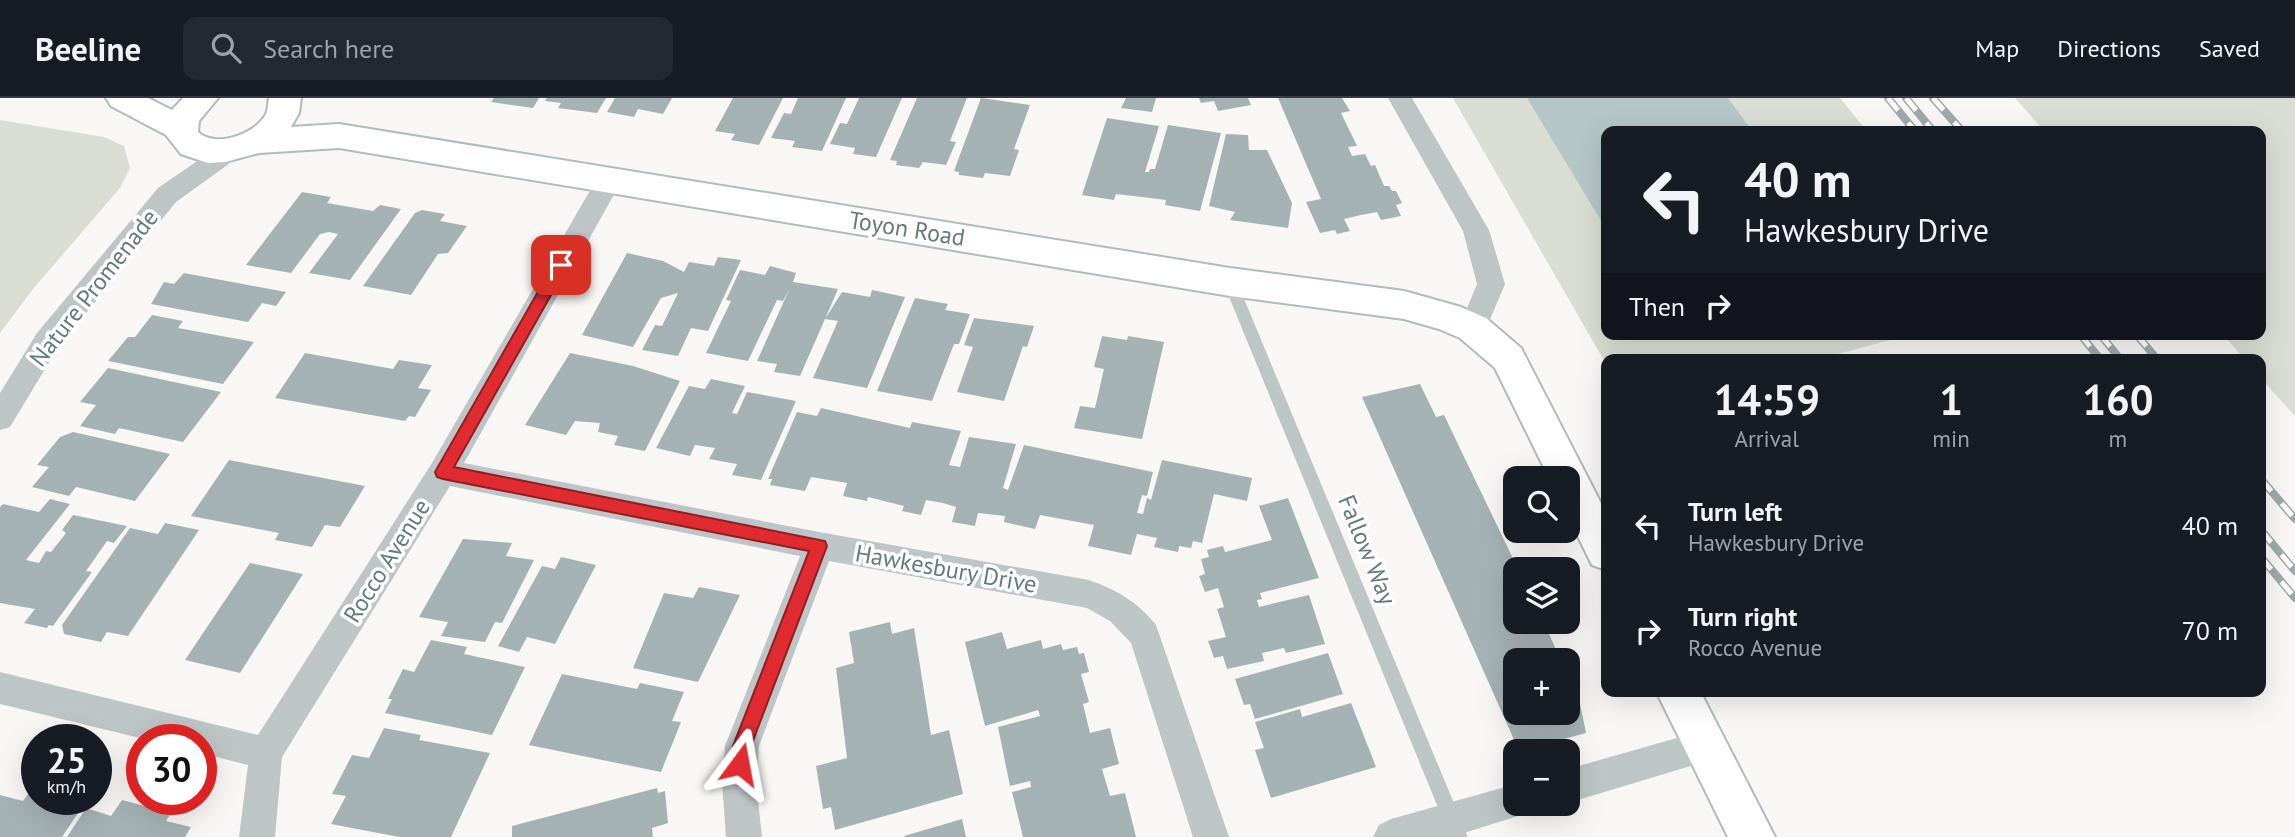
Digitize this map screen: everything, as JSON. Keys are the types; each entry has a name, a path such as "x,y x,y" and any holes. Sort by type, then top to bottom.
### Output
{"street":[{"path":"122,98 183,135"},
{"path":"183,135 183,118 202,98"},
{"path":"1400,98 1476,230 1491,284 1473,328"},
{"path":"244,145 279,122 285,112 286,100"},
{"name":"Toyon Road","path":"286,100 339,135"},
{"name":"Toyon Road","path":"183,135 204,151 339,135 608,182 1230,282 1404,305 1448,317 1473,328 1508,358 1601,542"},
{"name":"Nature Promenade","path":"167,195 183,135"},
{"name":"Nature Promenade","path":"0,418 47,341 167,195 244,145"},
{"name":"Rocco Avenue","path":"257,837 265,753 443,472 608,182"},
{"name":"Hawkesbury Drive","path":"443,472 819,546 1088,594 1113,603 1130,615 1145,636 1211,837"},
{"path":"744,837 739,782 742,746 819,546"},
{"path":"0,688 265,753"},
{"path":"1680,697 1752,837"},
{"path":"1580,782 1704,746"},
{"path":"1391,837 1456,828 1503,807"}],"lane":[{"name":"Fallow Way","path":"1230,282 1456,828"}],"shaded area":[{"path":"1453,98 1840,98 1863,126 1601,126 1601,340 1890,340 1838,354 1601,355"},
{"path":"1527,98 1728,98 1748,126 1601,126 1601,221"},
{"path":"2015,98 2295,98 2295,416 2266,384 2266,354 2240,354 2228,340 2266,340 2266,126 2040,126"},
{"path":"0,120 104,137 124,146 130,168 120,188 33,289 0,333"}],"building":[{"path":"494,98 539,98 533,108 491,102"},
{"path":"547,98 606,98 597,113 558,108 561,103 545,101"},
{"path":"615,98 672,98 663,114 638,109 634,117 607,112"},
{"path":"733,98 783,98 759,145 731,140 735,134 715,131"},
{"path":"798,98 846,98 822,151 792,147 795,141 771,138 784,113 791,114"},
{"path":"859,98 902,98 876,157 853,154 855,148 830,144 840,123 847,124"},
{"path":"917,98 967,98 950,141 956,142 946,165 923,162 919,168 896,165 897,161 890,160"},
{"path":"981,98 1030,105 1014,149 1019,150 1010,176 985,173 983,178 959,175 959,172 954,171"},
{"path":"1126,98 1156,98 1152,112 1121,108"},
{"path":"1199,98 1248,98 1251,105 1218,111 1214,101 1201,103"},
{"path":"1278,98 1342,98 1350,111 1341,113 1357,146 1348,147 1352,156 1365,154 1371,166 1375,165 1384,186 1396,191 1402,203 1396,205 1401,216 1381,220 1377,212 1361,215 1344,219 1350,231 1337,234 1335,230 1320,233 1306,202 1321,199"},
{"path":"1107,118 1159,126 1145,172 1155,169 1168,125 1221,133 1200,211 1165,205 1166,200 1116,194 1114,200 1082,195"},
{"path":"1226,134 1248,135 1249,150 1267,150 1292,203 1288,228 1230,220 1235,212 1209,206"},
{"path":"302,192 331,197 327,203 373,211 380,205 401,209 350,280 309,273 338,234 329,232 320,234 291,273 246,265"},
{"path":"422,210 445,214 440,221 467,226 448,253 438,254 411,295 363,286 415,213"},
{"path":"627,253 663,261 684,272 689,262 714,266 718,257 741,260 708,331 691,328 678,356 642,350 655,325 662,326 678,293 661,298 633,347 582,335"},
{"path":"770,266 796,273 793,282 838,289 800,376 774,372 777,364 757,361 789,290 783,301 777,300 748,361 706,353 731,301 726,300 740,270 765,275"},
{"path":"184,273 286,292 276,306 262,303 248,322 151,304 164,282 174,284"},
{"path":"872,290 905,297 867,388 813,378 838,321 825,319 842,292 870,297"},
{"path":"915,298 948,304 945,310 970,314 959,344 954,344 932,401 877,391"},
{"path":"152,315 183,321 178,328 254,342 223,384 108,361 128,337 135,337"},
{"path":"974,318 1034,326 1027,347 1023,346 1004,401 957,392 973,347 964,345"},
{"path":"1102,336 1127,340 1128,336 1164,342 1142,439 1074,428 1080,406 1095,408 1104,369 1094,367"},
{"path":"305,353 393,369 399,360 432,365 418,388 431,390 415,417 409,416 405,421 275,398"},
{"path":"570,353 633,366 680,381 645,451 614,445 618,436 598,432 600,423 575,421 566,435 525,425"},
{"path":"108,368 221,392 183,442 119,428 115,434 80,426 96,405 80,402"},
{"path":"711,379 745,386 732,413 737,414 747,392 796,401 761,480 732,475 737,464 709,459 715,448 695,445 690,456 656,448 689,386 705,389"},
{"path":"1420,384 1436,417 1444,415 1503,538 1503,543 1512,557 1503,557 1503,634 1549,634 1555,648 1503,648 1503,715 1362,397"},
{"path":"821,408 910,428 912,422 961,431 949,465 960,467 969,437 1016,444 1003,488 1008,490 1024,445 1153,472 1147,496 1142,495 1137,513 1143,514 1147,498 1151,500 1162,460 1252,478 1247,501 1214,494 1202,543 1193,541 1191,548 1179,546 1178,552 1154,547 1157,538 1137,534 1131,555 1088,546 1094,525 1040,515 1035,529 1004,522 1005,516 978,513 975,526 952,522 956,507 943,503 926,500 921,515 902,511 904,506 868,497 867,501 843,496 847,483 811,477 805,491 770,485 772,479 768,479 797,412 817,416"},
{"path":"73,432 170,454 135,501 76,487 69,496 32,487 49,467 37,465 60,437"},
{"path":"229,460 365,486 340,527 325,525 312,547 275,540 279,533 191,516"},
{"path":"1288,498 1319,578 1260,593 1262,599 1257,600 1259,607 1309,595 1325,644 1286,653 1284,648 1262,653 1264,661 1227,669 1223,656 1214,658 1208,641 1226,637 1217,609 1224,607 1218,588 1205,592 1199,576 1205,574 1201,559 1209,557 1207,550 1223,546 1225,552 1272,540 1259,506"},
{"path":"50,499 70,504 26,560 39,563 46,551 51,552 66,533 62,530 73,515 127,526 114,543 107,541 86,571 92,572 53,626 49,625 47,628 24,623 35,609 0,603 0,507 3,504 39,512"},
{"path":"165,523 199,530 128,636 107,632 101,642 64,634 62,625 130,528 158,534"},
{"path":"463,539 512,543 506,556 534,560 502,623 495,622 485,642 441,636 448,622 419,617"},
{"path":"561,557 596,565 555,644 527,637 519,652 498,646 542,566 555,569"},
{"path":"250,563 303,574 240,673 185,660"},
{"path":"699,587 740,595 698,682 633,668 664,593 693,598"},
{"path":"890,622 892,634 914,628 931,735 949,730 963,794 835,830 831,807 823,809 816,766 847,758 836,668 854,663 849,632"},
{"path":"1002,632 1007,649 1041,640 1043,649 1061,644 1063,650 1077,647 1079,654 1084,653 1089,672 1081,674 1089,702 1083,704 1090,733 1110,728 1119,764 1102,769 1110,796 1125,793 1136,837 1023,837 1012,792 1031,787 1030,781 1010,786 998,727 1040,716 1038,710 985,726 965,642"},
{"path":"431,640 467,647 464,654 525,667 492,735 385,713 392,699 388,699 403,669 414,672"},
{"path":"1328,653 1343,694 1255,719 1250,704 1244,705 1235,679"},
{"path":"562,674 637,689 640,683 684,692 672,721 681,722 661,772 529,745"},
{"path":"1351,703 1376,767 1271,798 1255,750 1264,748 1255,722 1300,709 1302,717"},
{"path":"1580,704 1586,733 1564,739 1514,739 1507,725 1580,725"},
{"path":"384,728 421,735 419,740 490,753 451,837 399,837 331,824 346,796 332,794 352,755 369,758"},
{"path":"657,788 658,793 665,791 668,823 652,828 653,837 512,837 512,826"},
{"path":"0,795 21,800 21,815 77,815 62,837 0,837"},
{"path":"122,800 126,801 126,815 170,815 166,821 191,827 185,837 67,837 81,815 112,815"},
{"path":"962,819 966,837 904,836"}],"railway":[{"path":"1888,98 1911,126"},
{"path":"1906,98 1929,126"},
{"path":"1933,98 1958,126"},
{"path":"2085,340 2096,354"},
{"path":"2105,340 2116,354"},
{"path":"2141,340 2153,354"},
{"path":"2266,485 2295,519"},
{"path":"2266,536 2295,571"},
{"path":"2266,563 2295,598"}],"route":[{"path":"561,265 443,472 819,546 742,746 740,764"}]}
